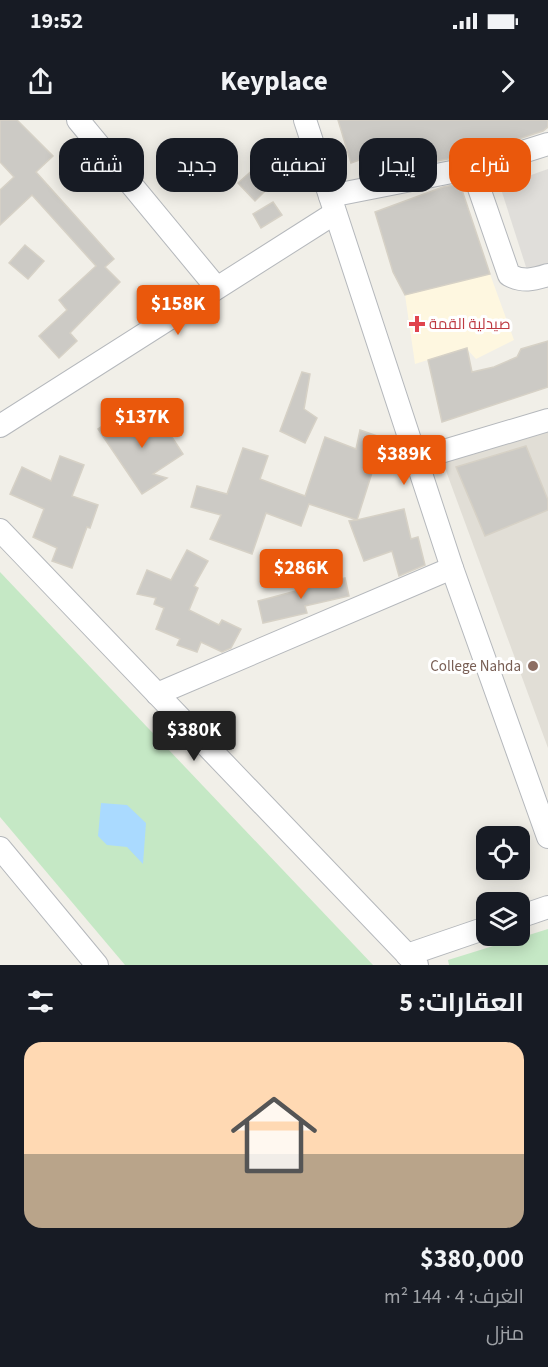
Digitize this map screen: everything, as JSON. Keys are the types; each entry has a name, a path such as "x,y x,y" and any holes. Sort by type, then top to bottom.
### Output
{"street":[{"path":"78,120 216,287"},
{"path":"305,120 452,568 548,837"},
{"path":"531,149 548,144"},
{"path":"0,426 216,287 332,204 449,174"},
{"path":"480,192 509,275 519,280 534,280 548,275"},
{"path":"417,459 548,420"},
{"path":"0,531 412,960 476,932"},
{"path":"157,693 452,568"},
{"path":"0,848 97,965"},
{"path":"530,913 548,907"}],"shaded area":[{"path":"548,169 548,263 527,270 502,192 531,192 531,175"},
{"path":"490,274 514,340 476,359 466,348 415,364 405,295"},
{"name":"College Nahda","path":"548,429 548,748 442,460"}],"green space":[{"path":"0,572 373,965 125,965 0,817"},
{"path":"548,929 548,965 449,965 448,960 493,946 530,946 530,935"}],"water":[{"path":"101,803 127,805 146,823 143,864 127,847 107,845 98,836"}],"building":[{"path":"0,120 17,120 53,156 36,172 114,259 105,267 120,282 70,333 77,341 59,358 39,336 67,310 59,300 96,266 32,195 0,225 0,190 14,177 0,162"},
{"path":"338,120 548,120 548,127 543,131 521,138 449,138 449,159 437,161 437,138 359,138 359,160 351,163 347,150 347,138 343,138"},
{"path":"250,172 250,192 264,192 255,201 238,183"},
{"path":"449,186 449,192 463,192 490,274 405,295 393,272 375,212 429,192 437,192 437,189"},
{"path":"273,202 282,215 261,228 253,214"},
{"path":"25,245 44,261 28,279 9,263"},
{"path":"548,341 548,387 442,422 428,360 467,348 472,372 494,367 517,357 521,349"},
{"path":"302,372 310,374 304,409 317,418 305,443 280,431"},
{"path":"120,414 131,430 157,414 183,454 153,474 167,478 142,494 98,429"},
{"path":"360,430 383,438 357,520 309,504 301,526 266,513 252,554 210,539 221,515 191,507 197,486 227,494 243,448 268,456 260,479 305,496 325,437 356,449"},
{"path":"526,446 548,500 548,510 485,536 456,467"},
{"path":"60,456 84,465 72,496 98,505 72,568 52,561 57,548 33,537 44,509 10,494 22,467 51,481"},
{"path":"404,509 411,539 418,537 425,565 399,576 392,551 364,561 349,521"},
{"path":"187,550 208,561 194,586 198,588 189,610 219,625 222,620 241,629 231,648 222,652 201,642 197,652 177,645 180,639 156,629 164,608 154,604 156,598 137,594 147,570 171,580"},
{"path":"345,578 349,596 305,606 307,613 263,623 258,601"}],"place":[{"name":"صيدلية القمة","path":"417,324"},
{"name":"College Nahda","path":"533,666"}]}
